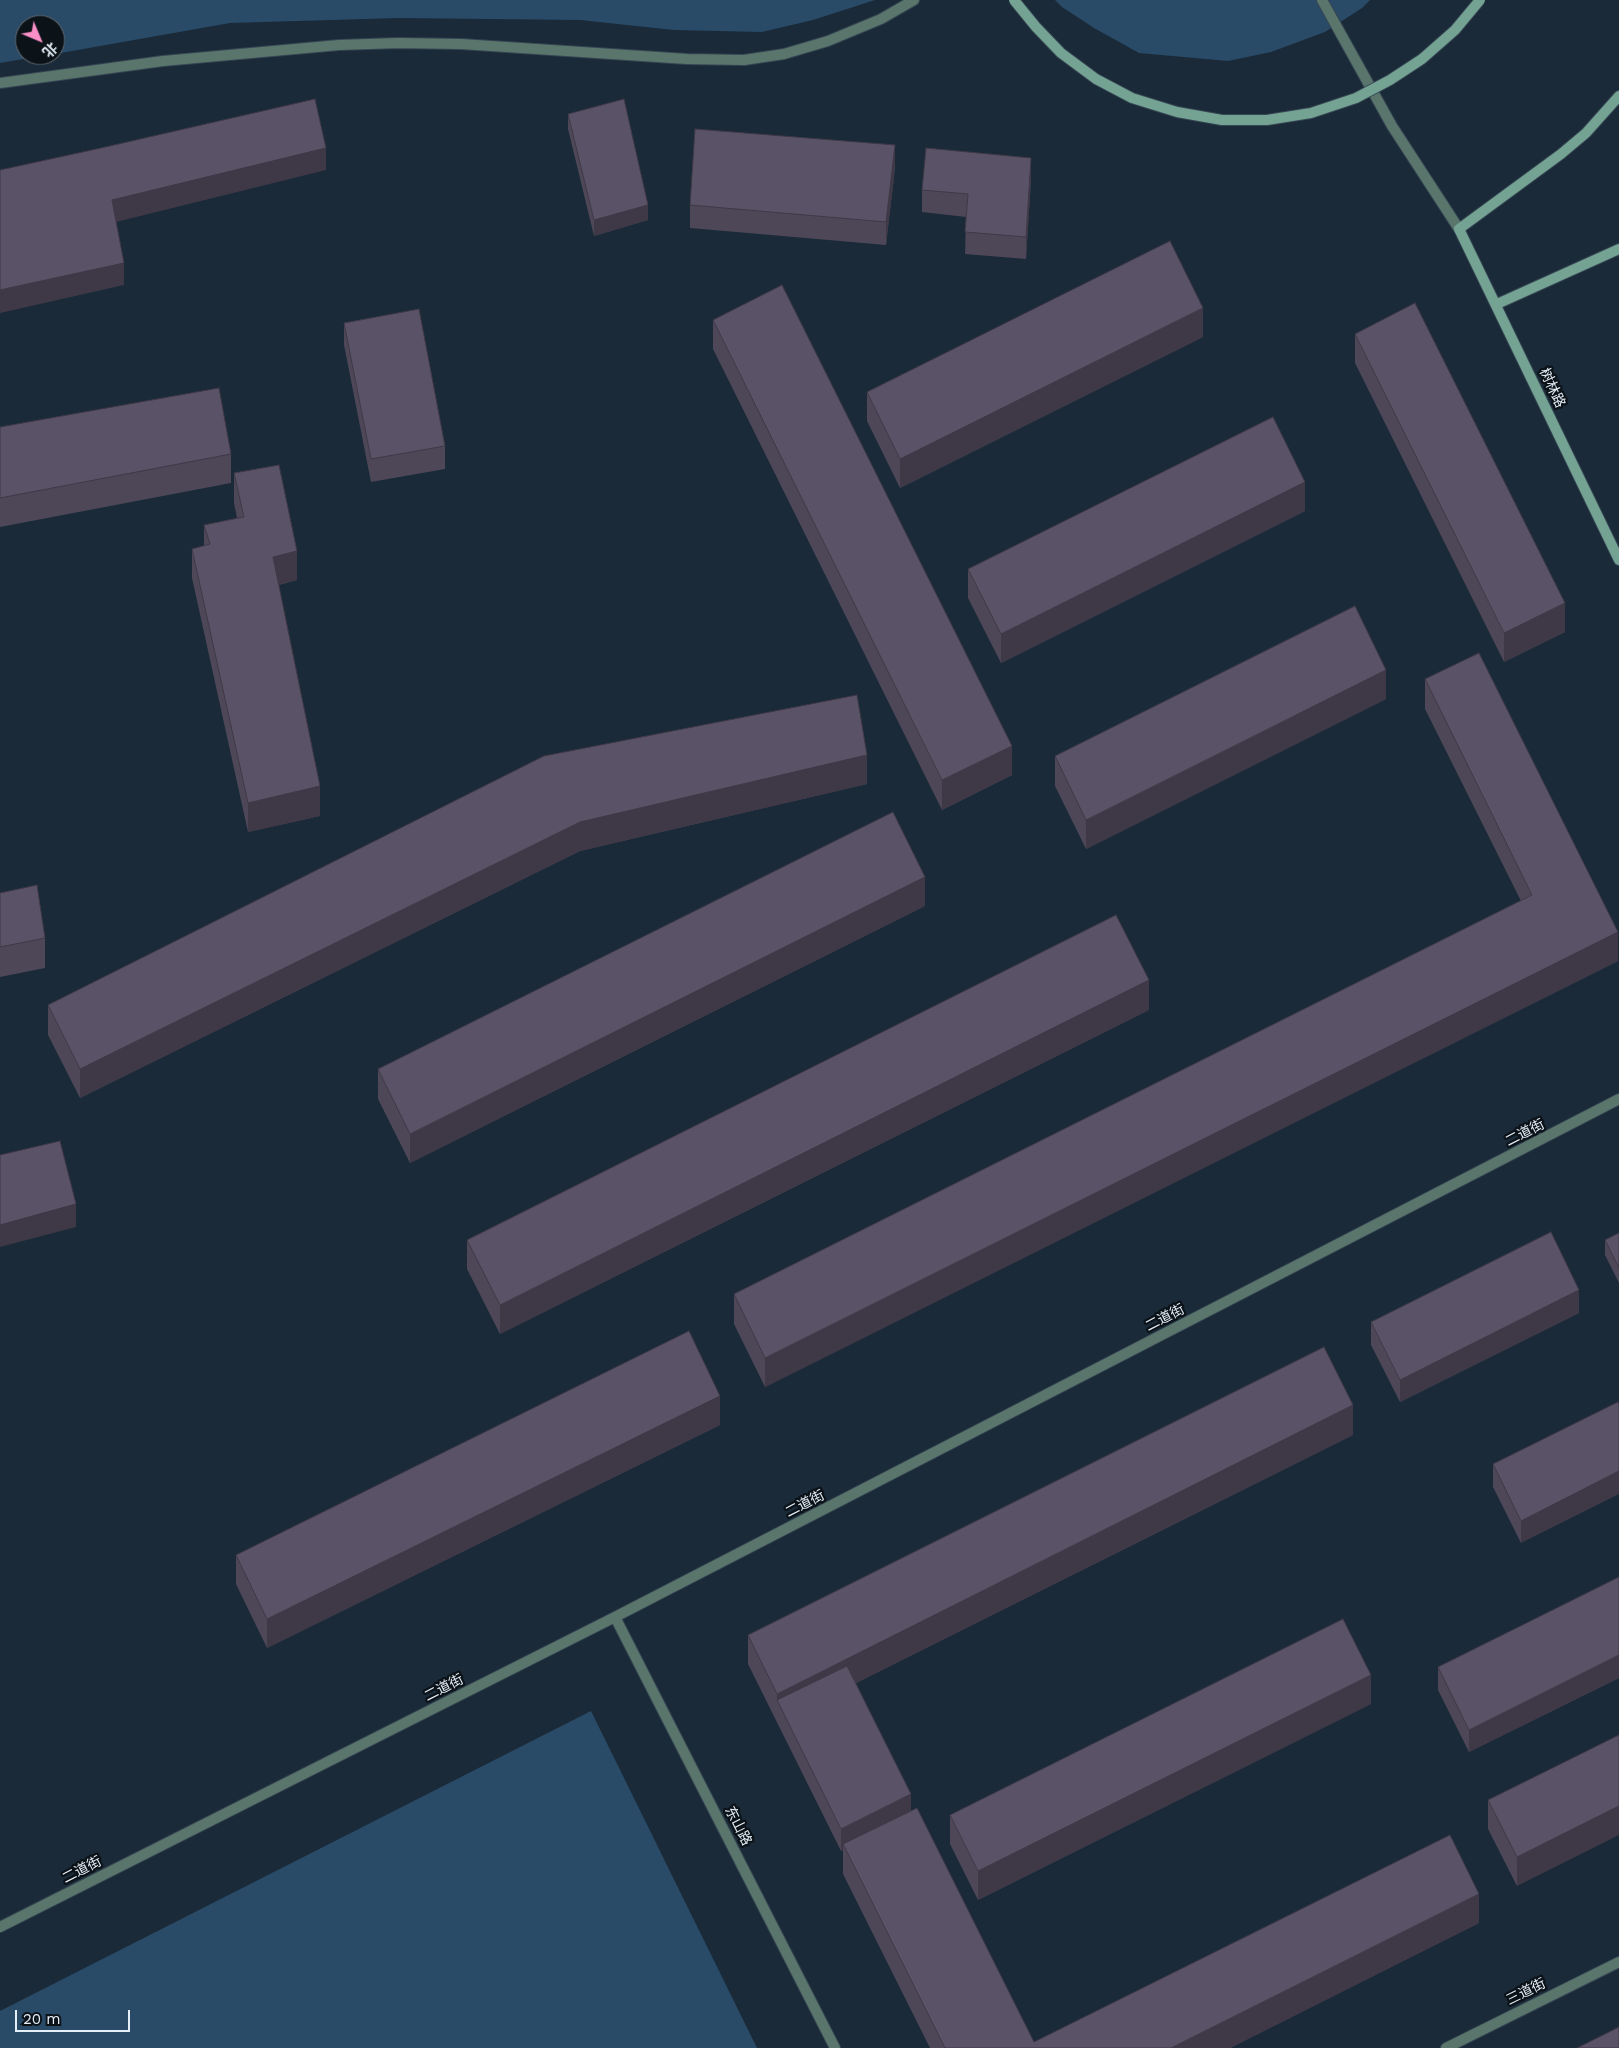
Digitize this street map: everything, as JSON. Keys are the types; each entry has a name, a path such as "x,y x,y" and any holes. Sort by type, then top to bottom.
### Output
{"main road":[{"path":"1014,0 1061,53 1096,79 1132,98 1177,112 1222,120 1267,120 1311,113 1356,98 1390,80 1422,59 1455,30 1480,0"},
{"path":"1460,229 1561,154 1586,133 1619,96"},
{"name":"树林路","path":"1460,229 1619,560"},
{"path":"1497,304 1619,249"}],"street":[{"path":"0,83 163,61 339,45 398,43 461,44 687,59 744,60 784,54 828,42 881,19 914,0"},
{"path":"1322,0 1392,126 1460,229"},
{"name":"二道街","path":"0,1927 615,1617 1619,1100"},
{"name":"东山路","path":"615,1617 835,2048"},
{"name":"三道街","path":"1446,2048 1619,1962"}],"shaded area":[{"path":"0,0 875,0 813,20 762,32 674,30 580,20 399,18 230,23 65,52 65,15 15,15 15,60 0,63"},
{"path":"1055,0 1370,0 1362,8 1325,32 1271,52 1228,61 1139,53 1094,28 1062,7"},
{"path":"591,1711 757,2048 0,2048 0,2011"}],"building":[{"path":"315,99 326,148 112,200 124,263 0,290 0,170"},
{"path":"624,99 648,205 594,220 568,114"},
{"path":"695,129 895,145 886,222 690,205"},
{"path":"926,148 1031,158 1026,237 965,232 968,194 922,190"},
{"path":"1170,241 1203,308 900,459 867,392"},
{"path":"782,285 1012,746 942,780 713,320"},
{"path":"1415,303 1565,603 1504,633 1355,334"},
{"path":"419,309 445,446 371,459 344,323"},
{"path":"219,388 231,454 0,498 0,427"},
{"path":"1273,417 1305,482 1001,634 968,569"},
{"path":"279,465 297,551 273,557 320,786 248,803 192,549 210,544 204,525 244,517 234,473"},
{"path":"1355,606 1386,670 1086,820 1055,756"},
{"path":"1479,653 1618,932 765,1358 734,1294 1532,895 1425,679"},
{"path":"857,695 867,755 580,822 80,1069 48,1005 544,756"},
{"path":"893,812 925,877 410,1134 378,1069"},
{"path":"37,885 45,938 0,947 0,893"},
{"path":"1116,915 1149,980 500,1305 467,1240"},
{"path":"60,1141 76,1204 0,1225 0,1155"},
{"path":"1551,1232 1579,1290 1400,1380 1371,1322"},
{"path":"1619,1233 1619,1268 1605,1240"},
{"path":"689,1331 720,1396 267,1619 236,1555"},
{"path":"1324,1347 1353,1405 777,1694 748,1635"},
{"path":"1618,1402 1619,1471 1521,1521 1493,1464"},
{"path":"1619,1577 1619,1655 1469,1730 1438,1667"},
{"path":"1343,1619 1371,1675 978,1871 950,1815"},
{"path":"847,1666 911,1794 841,1829 777,1700"},
{"path":"1619,1735 1619,1806 1517,1857 1488,1800"},
{"path":"917,1808 1034,2042 1450,1835 1479,1894 1171,2048 945,2048 843,1844"},
{"path":"1619,2027 1619,2048 1577,2048"}]}
